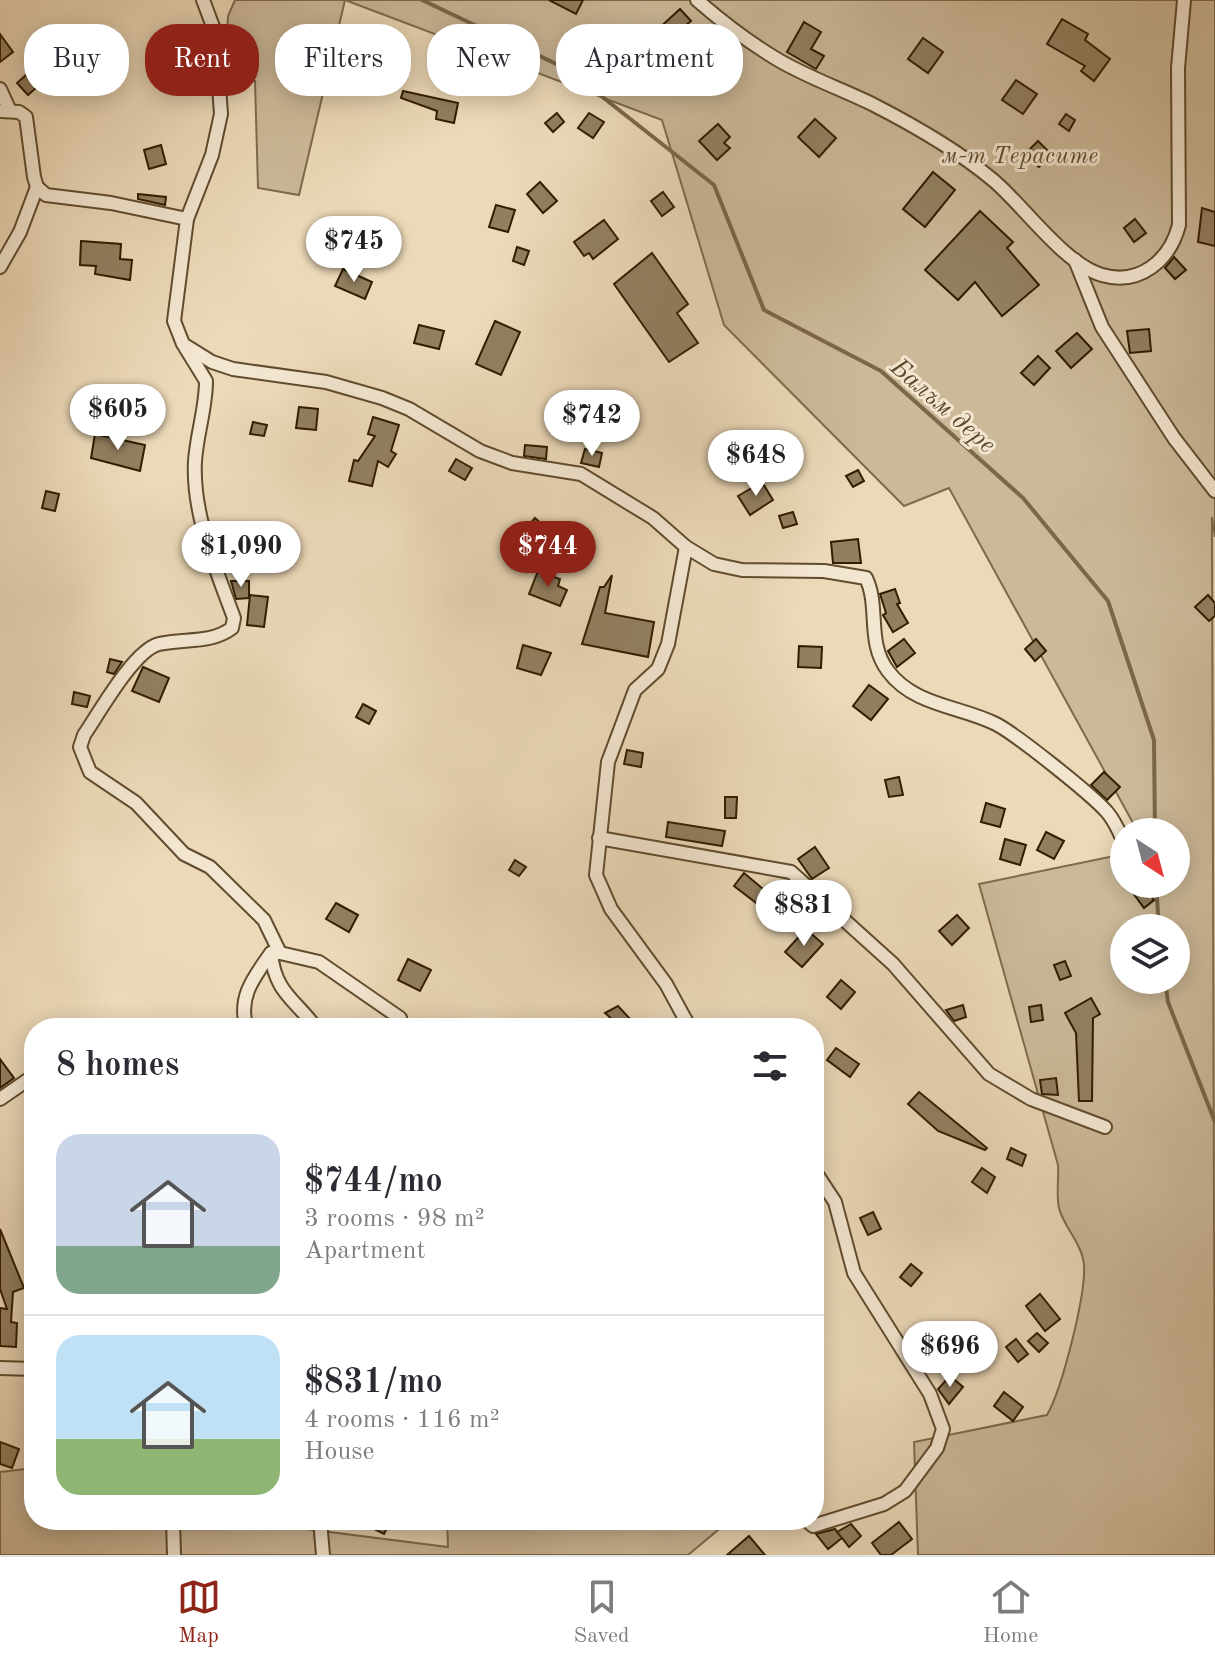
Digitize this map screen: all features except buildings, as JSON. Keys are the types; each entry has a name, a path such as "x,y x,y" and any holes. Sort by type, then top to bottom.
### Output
{"street":[{"path":"203,0 215,32 221,114 212,155 187,219 174,321 183,344 206,381 195,487 203,525 234,618 232,628 221,637 156,644 140,656 84,735 80,747 90,772 136,803 184,854 210,867 264,920 276,953 273,973 286,997 306,1018"},
{"path":"697,0 726,26 777,60 926,133 993,180 1074,258 1101,275 1130,277 1157,264 1175,240 1179,225 1178,68 1184,0"},
{"path":"0,89 5,111 19,112 27,121 37,187 20,232 0,267"},
{"path":"37,187 46,195 61,200 111,203 187,219"},
{"path":"1074,258 1102,327 1174,438 1215,491"},
{"path":"183,344 212,362 233,369 326,382 382,398 409,409 480,451 512,463 581,474 653,518 686,547 714,564 742,570 824,571 866,578 872,591 871,618 877,651 889,672 912,693 935,705 970,713 1000,726 1105,810 1110,818"},
{"path":"685,1018 666,984 611,909 596,875 608,762 635,690 658,669 668,644 686,547"},
{"path":"599,838 791,872 893,964 938,1017 964,1041 989,1074 1031,1099 1105,1127"},
{"path":"276,953 319,962 400,1018"},
{"path":"244,1018 245,995 276,953"},
{"path":"0,1099 24,1082"},
{"path":"824,1185 835,1202 854,1273 930,1394 943,1429 937,1448 905,1491 884,1504 824,1523"},
{"path":"0,1368 24,1369"},
{"path":"173,1530 174,1555"},
{"path":"321,1530 323,1555"}],"green space":[{"path":"235,0 345,0 339,24 275,24 275,96 322,96 299,195 258,188 255,96 259,96 259,24 228,24"},
{"name":"м-т Терасите","path":"345,0 1215,0 1215,537 1212,517 1215,1555 918,1555 914,1442 1047,1415 1066,1364 1084,1279 1083,1257 1059,1208 1058,1165 979,884 1110,857 1110,898 1190,898 1190,818 1130,818 949,488 904,506 724,325 662,120 599,96 743,96 743,24 556,24 556,80 540,74 540,24 427,24 427,31"},
{"path":"24,1469 24,1530 314,1530 448,1547 447,1530 718,1530 688,1555 0,1555 0,1472"}],"waterway":[{"name":"Балъм дере","path":"422,0 567,69 714,185 764,310 881,371 1023,498 1108,601 1154,740 1155,818"},
{"name":"Балъм дере","path":"1157,898 1158,914"},
{"name":"Балъм дере","path":"1167,994 1215,1122"}]}
